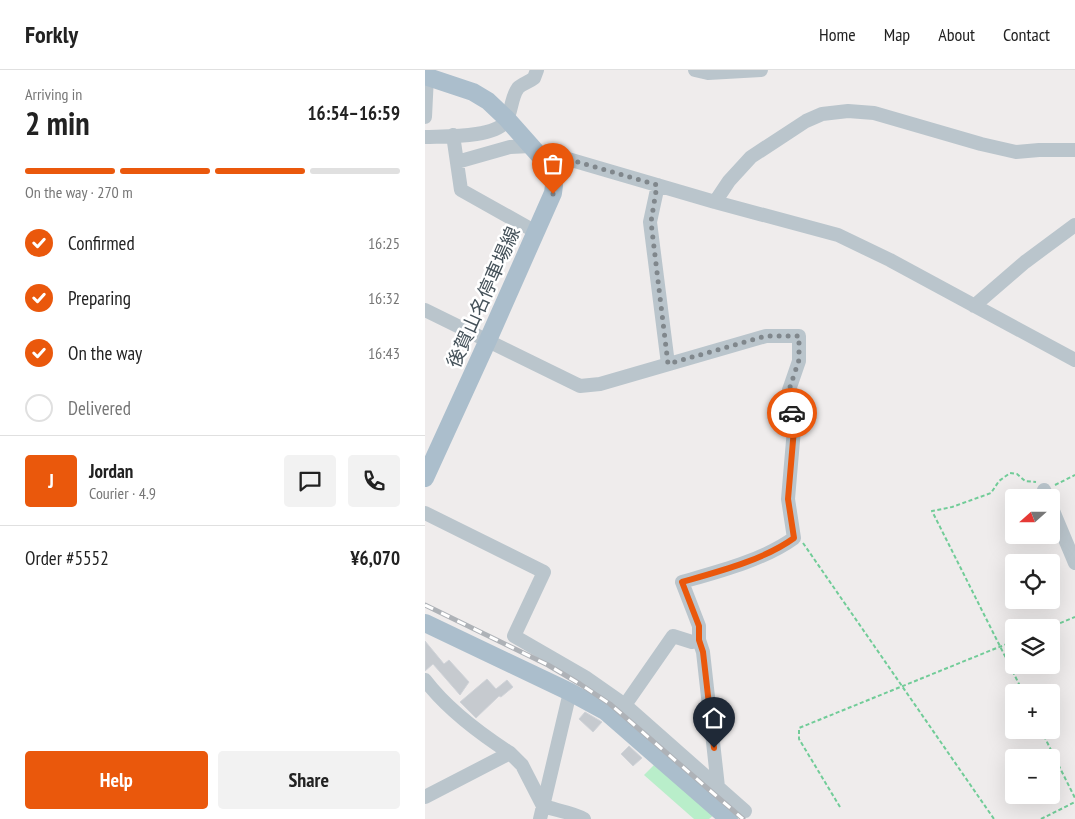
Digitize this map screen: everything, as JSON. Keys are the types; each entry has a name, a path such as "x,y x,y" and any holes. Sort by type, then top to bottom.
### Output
{"main road":[{"name":"後賀山名停車場線","path":"425,478 553,194 554,185 553,177 547,164 507,119 488,101 473,92 426,76"},
{"path":"425,623 571,692 605,711 722,817"}],"street":[{"path":"425,137 481,133 501,127 507,119 515,93 520,86 534,78 537,70"},
{"path":"695,70 708,73 761,70"},
{"path":"425,117 426,76"},
{"path":"715,202 729,181 751,157 806,121 822,114 848,111 874,113 981,144 1016,152 1075,150"},
{"path":"453,135 461,190 536,232"},
{"path":"457,162 510,147 531,146"},
{"path":"547,164 568,159 715,202 838,235 890,260 1075,360"},
{"path":"657,185 651,222 668,364"},
{"path":"974,306 1025,262 1075,225"},
{"path":"425,310 580,386 600,384 766,336 799,336 799,360 789,390 794,429 788,499 794,538 781,548 726,569 682,582 699,626 699,640 703,652 718,787"},
{"path":"425,513 544,572 514,636 585,677 625,705 745,811"},
{"path":"1060,527 1075,563"},
{"path":"625,705 673,636 692,642 699,640"},
{"path":"425,680 435,693 481,734 510,753 522,765 542,812"},
{"path":"542,812 571,692"},
{"path":"425,797 510,753"},
{"path":"542,812 555,810 580,816 584,819"}],"path":[{"path":"1019,684 932,511 952,507 991,493 999,481 1010,473 1017,474 1025,481 1037,482 1042,489"},
{"path":"1054,489 1075,476"},
{"path":"794,538 803,542 994,819"},
{"path":"1060,623 1075,617"},
{"path":"840,807 799,739 799,728 1005,645"},
{"path":"1046,739 1075,798"},
{"path":"1041,819 1075,802"}],"green space":[{"path":"657,762 716,813 709,819 694,819 644,775"}],"building":[{"path":"425,641 444,664 449,660 469,682 460,695 433,664 425,671"},
{"path":"487,679 496,689 507,680 513,687 501,697 499,696 476,718 460,702"},
{"path":"585,712 602,722 593,732 579,719"},
{"path":"629,746 642,758 633,766 621,754"}],"railway":[{"path":"425,605 548,665 610,704 743,819"}],"way so far":[{"path":"553,194 553,177 547,164 568,159 657,185 651,222 668,364 766,336 799,336 799,360 789,390 792,413"}],"route":[{"path":"714,748 703,652 699,640 699,626 682,582 726,569 781,548 794,538 788,499 794,429 792,413"}]}
